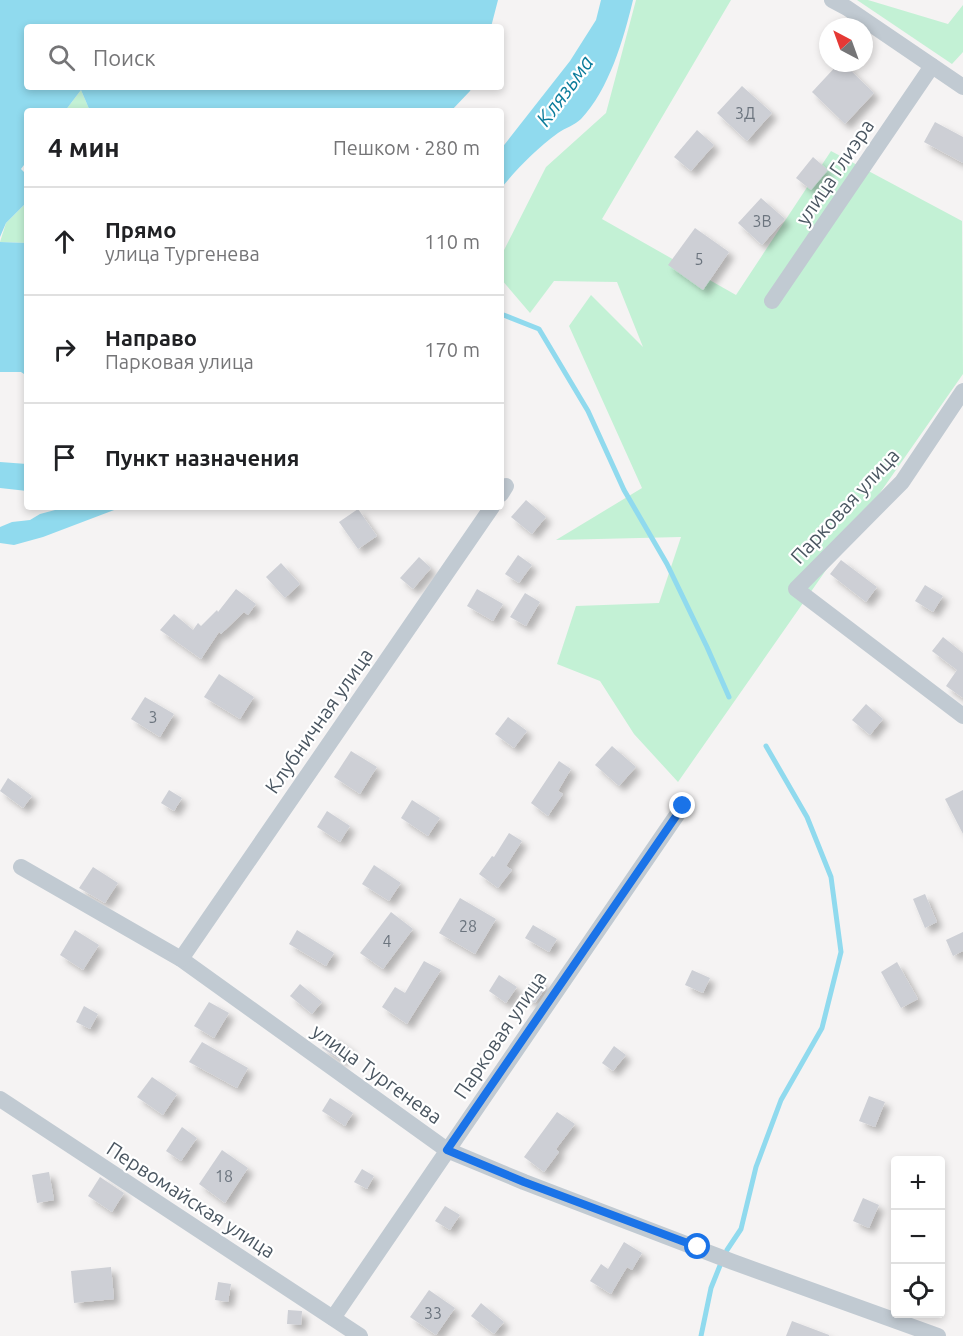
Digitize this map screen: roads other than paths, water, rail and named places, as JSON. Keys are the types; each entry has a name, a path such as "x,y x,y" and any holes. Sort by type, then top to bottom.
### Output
{"street":[{"path":"832,0 963,87"},
{"name":"улица Глиэра","path":"772,301 932,66"},
{"name":"Парковая улица","path":"963,391 902,482 796,589 963,716"},
{"name":"Клубничная улица","path":"181,959 490,510"},
{"name":"Парковая улица","path":"333,1318 683,806"},
{"name":"улица Тургенева","path":"21,867 181,959 447,1150 524,1182 734,1262 938,1336"},
{"name":"Первомайская улица","path":"0,1099 360,1336"},
{"path":"333,1318 333,1336"}],"water":[{"path":"0,0 498,0 492,24 24,24 24,90 81,90 67,108 24,108 24,165 21,169 24,172 24,205 6,223 0,237"},
{"name":"Клязьма","path":"601,0 633,0 614,63 600,94 591,107 576,123 558,133 542,146 504,185 504,145 570,61 596,20"},
{"path":"81,90 470,90 454,108 89,108"},
{"path":"0,242 24,243 24,374 0,372"},
{"path":"0,462 24,464 24,491 0,488"},
{"path":"55,510 114,510 43,537 14,545 0,543 0,527 12,522 30,520 40,514"}],"waterway":[{"path":"504,315 539,329 588,411 624,490 667,564 729,697"},
{"path":"727,1250 741,1229 756,1167 781,1100 822,1028 841,952 831,877 807,817 766,746"},
{"path":"701,1336 711,1288 721,1263"}]}
